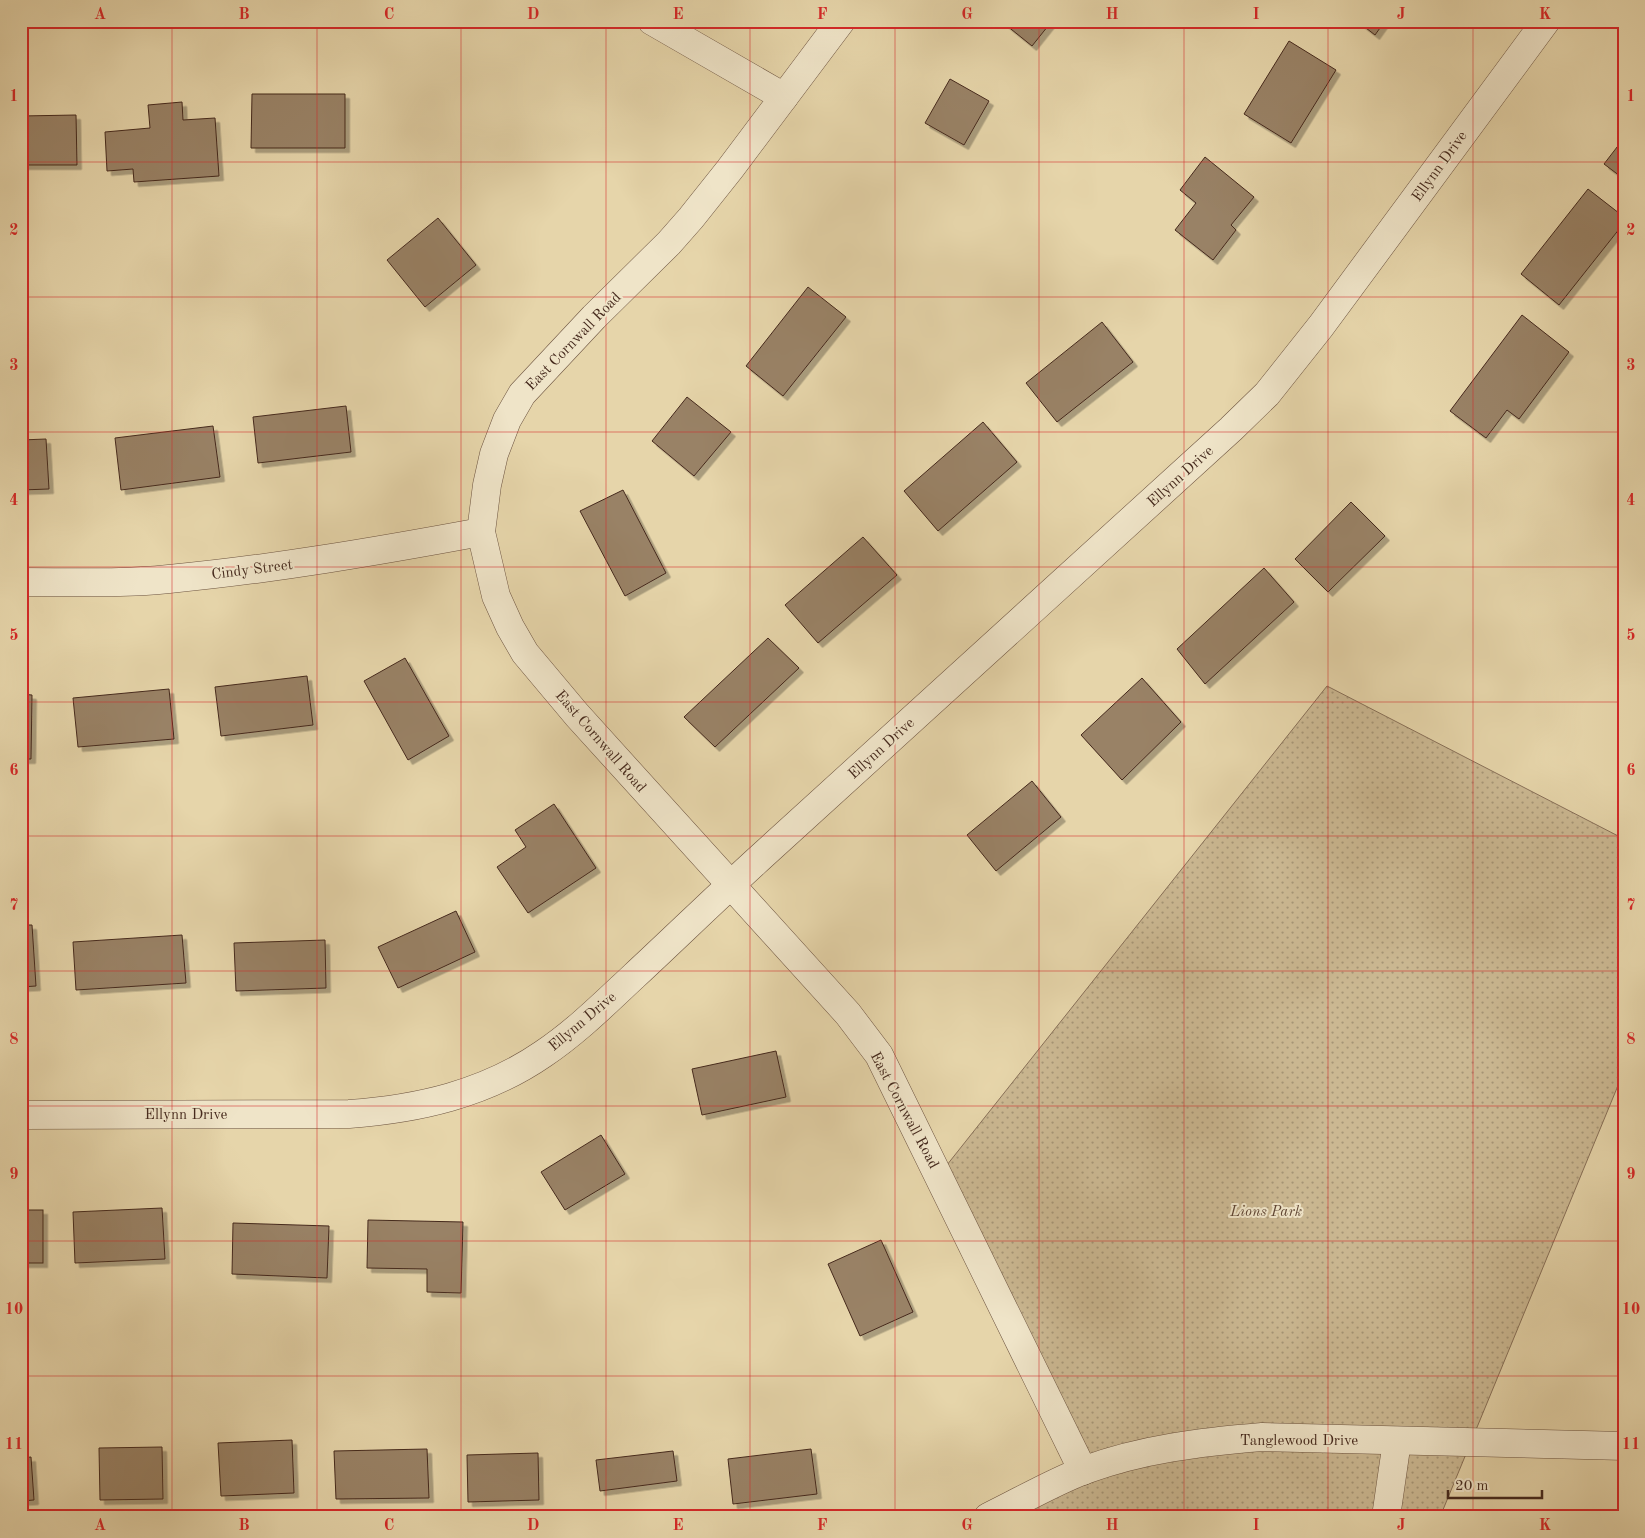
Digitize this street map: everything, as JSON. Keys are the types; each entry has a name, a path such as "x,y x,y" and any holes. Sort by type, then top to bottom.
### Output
{"street":[{"path":"652,21 784,97"},
{"name":"East Cornwall Road","path":"841,21 730,170 669,243 587,324 522,394 507,420 494,454 487,485 482,532 496,596 510,627 526,653 577,716 848,1014 879,1055 1083,1471"},
{"name":"Ellynn Drive","path":"21,1115 349,1114 384,1112 419,1106 491,1084 544,1054 587,1020 730,886 1232,429 1267,394 1321,326 1546,21"},
{"name":"Cindy Street","path":"21,582 116,582 168,579 251,570 482,532"},
{"name":"Tanglewood Drive","path":"988,1517 1083,1471 1122,1458 1158,1449 1219,1441 1262,1437 1624,1446"},
{"path":"1386,1517 1397,1441"}],"green space":[{"name":"Lions Park","path":"1327,686 1624,839 1624,1071 1440,1517 988,1517 1083,1471 939,1175"}],"building":[{"path":"1001,21 1052,21 1032,46"},
{"path":"1357,21 1385,21 1375,35"},
{"path":"1289,41 1336,70 1291,143 1244,114"},
{"path":"950,79 989,101 964,145 925,123"},
{"path":"252,94 345,94 345,148 251,148"},
{"path":"182,102 183,120 215,118 219,176 134,182 133,169 107,171 105,132 150,128 148,105"},
{"path":"76,115 77,165 21,165 21,116"},
{"path":"1624,138 1624,179 1604,164"},
{"path":"1205,157 1254,197 1231,225 1236,230 1213,260 1175,230 1196,203 1180,190"},
{"path":"1588,189 1624,217 1624,223 1559,305 1521,274"},
{"path":"438,218 476,265 425,307 387,260"},
{"path":"808,287 846,317 783,396 746,366"},
{"path":"1522,315 1569,352 1519,419 1507,410 1486,438 1450,411"},
{"path":"1102,322 1133,362 1057,422 1026,383"},
{"path":"687,397 731,432 694,476 652,441"},
{"path":"346,406 351,452 258,463 253,417"},
{"path":"983,422 1017,462 938,531 904,491"},
{"path":"213,426 220,477 121,490 115,438"},
{"path":"46,439 49,489 21,490 21,440"},
{"path":"623,490 666,573 625,596 580,511"},
{"path":"1351,502 1385,536 1328,592 1295,559"},
{"path":"863,537 897,575 818,643 785,605"},
{"path":"1264,568 1294,602 1205,684 1177,649"},
{"path":"768,638 799,668 715,747 684,717"},
{"path":"405,658 449,736 408,760 364,681"},
{"path":"307,676 313,725 221,736 215,687"},
{"path":"1142,678 1181,722 1122,780 1081,735"},
{"path":"169,689 174,739 78,747 73,698"},
{"path":"21,694 32,695 31,759 21,759"},
{"path":"1032,781 1061,817 996,871 967,835"},
{"path":"554,804 596,868 528,913 497,867 526,847 515,830"},
{"path":"456,911 475,952 398,988 378,947"},
{"path":"21,925 32,925 36,986 21,987"},
{"path":"182,935 186,983 76,990 73,942"},
{"path":"325,940 326,988 236,991 234,943"},
{"path":"776,1051 786,1097 702,1115 692,1069"},
{"path":"601,1135 625,1174 565,1210 541,1172"},
{"path":"162,1208 165,1259 75,1263 73,1212"},
{"path":"21,1210 43,1210 43,1263 21,1263"},
{"path":"368,1220 463,1222 461,1293 427,1292 427,1269 367,1268"},
{"path":"233,1223 329,1226 327,1278 232,1274"},
{"path":"881,1240 913,1312 860,1336 828,1264"},
{"path":"292,1440 294,1493 221,1496 218,1443"},
{"path":"162,1447 163,1499 100,1500 99,1448"},
{"path":"427,1449 429,1498 336,1499 334,1451"},
{"path":"811,1449 817,1494 733,1504 728,1459"},
{"path":"673,1451 677,1481 600,1491 596,1460"},
{"path":"538,1453 539,1500 468,1502 467,1455"},
{"path":"31,1457 34,1500 21,1501 21,1458"}]}
